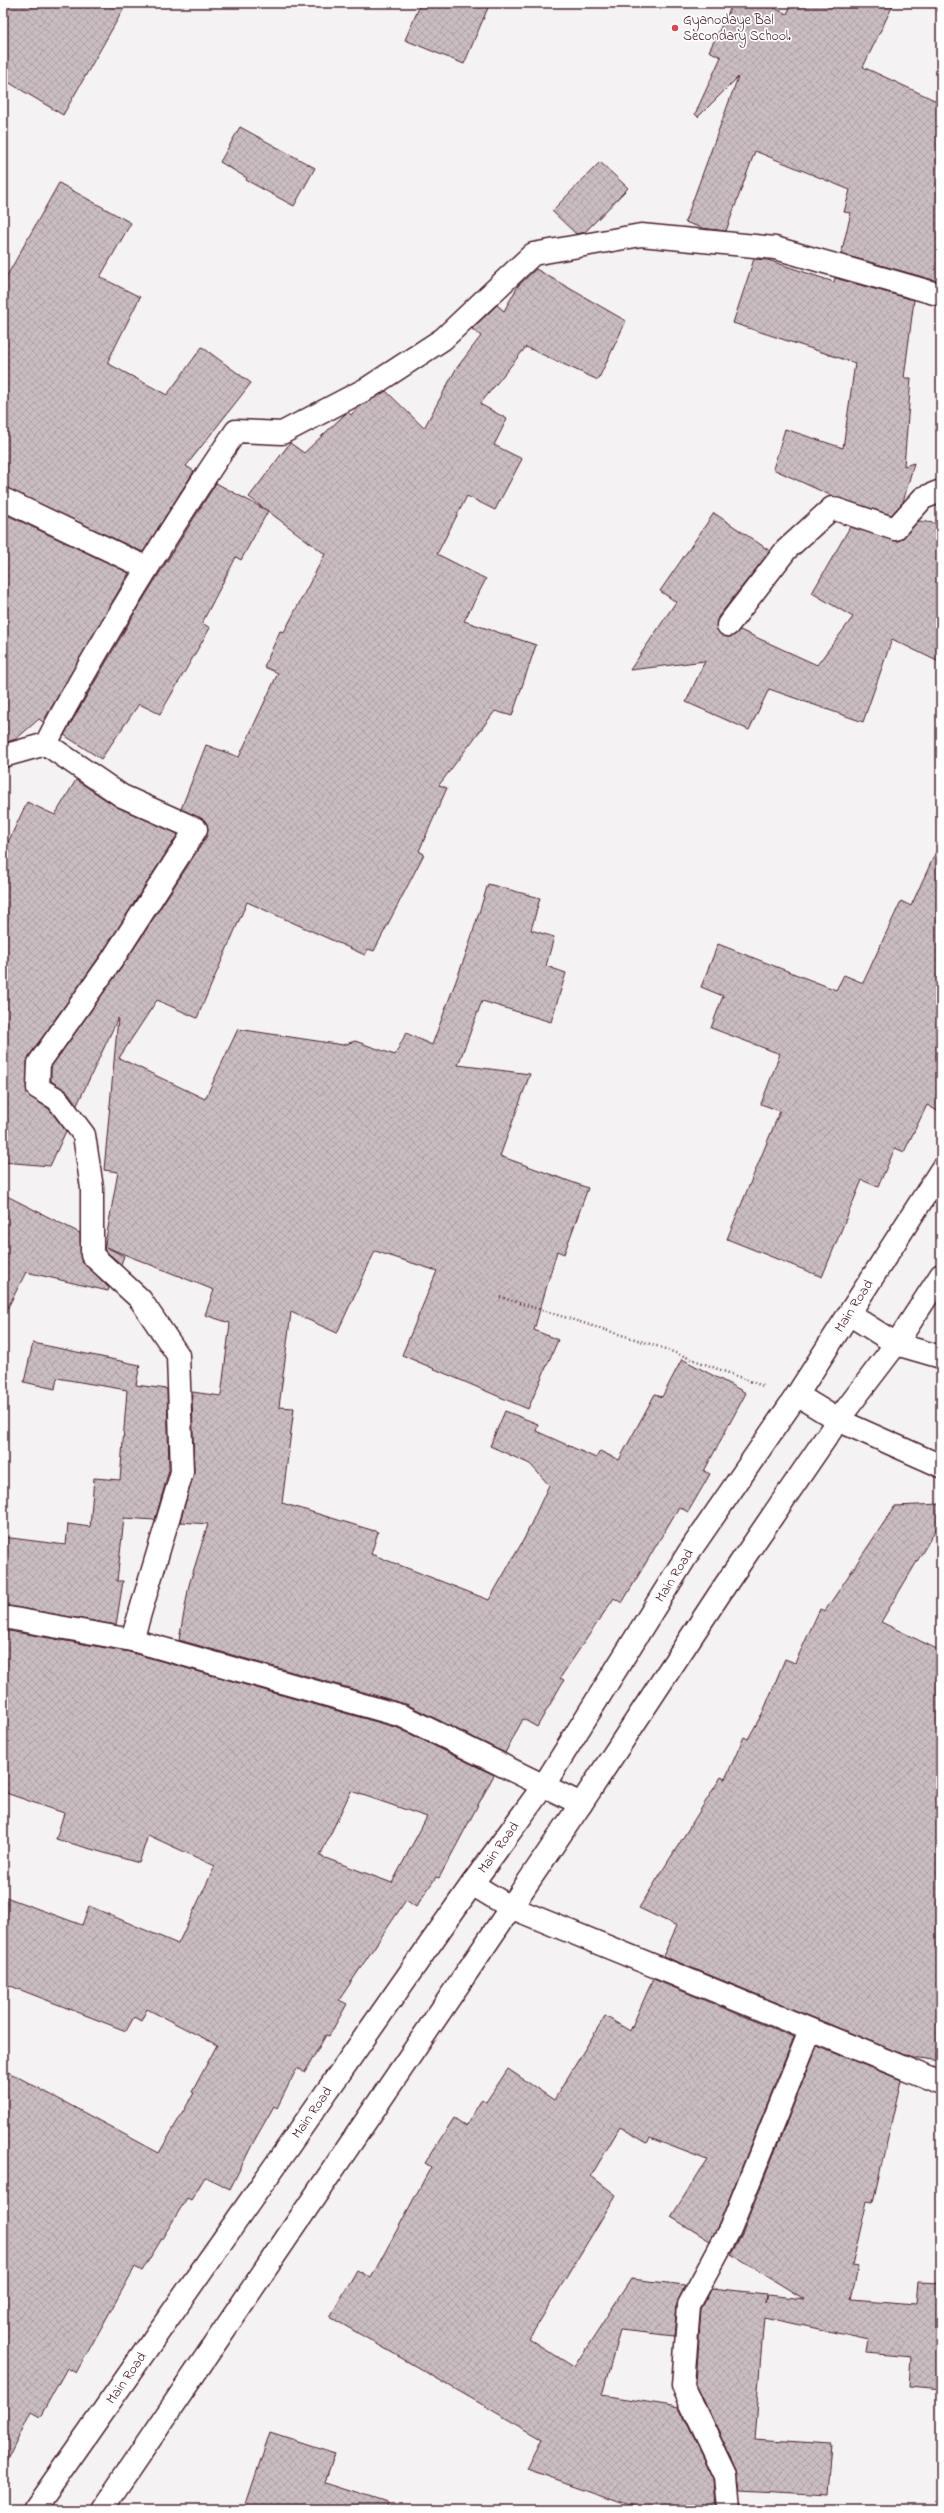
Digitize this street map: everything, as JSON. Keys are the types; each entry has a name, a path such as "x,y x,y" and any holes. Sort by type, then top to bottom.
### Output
{"street":[{"path":"3,756 46,744 64,706 146,568 188,501 236,431 282,433 368,388 443,339 533,254 641,235 767,247 941,295"},
{"path":"728,625 786,550 832,508 894,528 923,498 941,491"},
{"path":"3,499 146,568"},
{"path":"46,744 122,796 196,829 112,960 39,1063 38,1088 57,1099 84,1135 92,1188 92,1255 140,1299 178,1356 182,1472 132,1640"},
{"name":"Main Road","path":"34,2510 472,1884 544,1785 689,1552 797,1395 941,1170"},
{"path":"102,2510 581,1804 726,1584 838,1420 896,1344 941,1275"},
{"path":"849,1314 896,1344 941,1356"},
{"path":"797,1395 838,1420 941,1466"},
{"path":"3,1617 132,1640 402,1716 581,1804"},
{"path":"472,1884 510,1907 810,2031 941,2083"},
{"path":"728,2510 726,2476 683,2386 689,2305 730,2229 810,2031"}],"path":[{"path":"500,1297 660,1347 773,1390 797,1395"}],"building":[{"path":"3,3 127,3 63,115 3,79"},
{"path":"421,3 490,3 464,64 405,40"},
{"path":"733,3 764,3 787,14 792,3 894,3 863,67 941,103 941,282 841,254 851,213 844,212 850,190 755,151 726,231 702,228 685,222 738,77 698,117 695,114 721,57 709,51"},
{"path":"240,127 315,168 294,206 246,180 247,178 220,162"},
{"path":"600,162 628,188 585,232 576,234 552,211"},
{"path":"59,183 131,223 100,277 140,297 107,363 167,395 202,347 251,383 186,466 194,471 143,552 3,487 3,283"},
{"path":"754,259 768,260 834,282 835,278 914,300 904,378 911,378 904,466 914,463 903,502 891,515 832,496 773,469 785,429 843,448 855,363 733,323"},
{"path":"536,269 626,321 598,380 526,347 480,404 507,419 494,445 522,459 495,510 467,496 437,554 486,579 464,621 536,645 512,716 495,711 439,785 447,788 419,851 424,854 374,951 368,949 365,955 247,902 197,1018 157,1000 119,1058 205,1099 238,1029 343,1045 355,1041 395,1055 406,1033 432,1045 466,954 488,884 540,898 531,930 554,937 546,966 566,973 551,1022 482,1001 458,1065 530,1074 500,1156 588,1188 564,1254 557,1251 534,1330 558,1340 528,1409 402,1355 437,1271 375,1251 337,1333 291,1312 279,1407 294,1408 282,1503 378,1532 371,1554 489,1600 524,1539 549,1485 530,1464 490,1446 505,1411 538,1424 536,1431 596,1458 600,1451 619,1460 655,1394 662,1397 682,1359 746,1393 704,1471 710,1474 688,1512 679,1507 622,1603 614,1598 560,1678 564,1680 537,1727 523,1719 505,1753 406,1704 179,1640 189,1585 208,1524 180,1522 194,1472 192,1392 221,1396 230,1323 205,1315 214,1290 106,1247 124,1256 121,1264 104,1250 118,1172 104,1170 118,1018 77,1105 67,1091 51,1081 51,1067 122,967 207,836 208,829 206,822 181,809 206,745 239,757 278,673 264,667 280,631 284,632 325,554 249,497 290,443 304,453 344,415 348,412 351,415 358,407 386,391 424,428 456,369 481,336 472,329 497,305 504,311 518,286"},
{"path":"216,483 268,511 241,560 236,557 202,623 210,628 160,714 139,704 101,759 64,735 137,609"},
{"path":"3,513 129,573 43,722 39,719 16,739 3,743"},
{"path":"714,513 770,551 718,617 717,630 727,637 733,636 740,630 817,665 853,617 812,593 850,527 898,541 919,521 941,524 941,663 892,639 863,722 769,689 749,730 686,702 705,661 630,670 676,602 660,591"},
{"path":"76,780 117,807 178,834 102,953 29,1056 27,1062 27,1094 49,1109 66,1131 50,1166 3,1162 3,853 27,802 55,815"},
{"path":"941,841 941,1113 927,1105 904,1152 895,1148 878,1187 862,1180 822,1277 727,1239 780,1111 761,1104 780,1054 711,1028 723,996 701,987 718,944 836,990 844,975 863,983 901,901 911,906"},
{"path":"3,1194 80,1233 81,1260 109,1288 108,1291 26,1272 3,1317"},
{"path":"33,1343 140,1365 136,1385 167,1389 169,1470 155,1520 124,1518 117,1581 123,1581 116,1625 3,1605 3,1537 66,1545 68,1524 90,1527 94,1478 120,1480 127,1390 57,1378 55,1389 24,1382"},
{"path":"941,1504 941,1521 881,1622 941,1651 941,2062 912,2058 663,1956 677,1926 639,1908 721,1777 725,1779 744,1737 748,1739 763,1712 785,1659 795,1663 820,1609 825,1611 895,1506"},
{"path":"3,1630 129,1652 398,1728 494,1775 439,1878 436,1877 416,1907 406,1900 339,2000 347,2004 329,2036 326,2035 305,2072 297,2068 277,2108 274,2106 254,2141 230,2189 205,2177 191,2200 187,2198 142,2271 135,2267 76,2373 67,2368 40,2417 31,2412 3,2469 3,2069 159,2153 194,2093 192,2092 217,2045 147,2009 141,2021 134,2017 126,2031 3,1983 3,1896 82,1925 89,1906 178,1944 215,1866 148,1835 139,1863 56,1839 64,1813 3,1792","holes":["351,1791 427,1817 392,1883 320,1856"]},
{"path":"653,1979 794,2037 719,2224 710,2241 671,2217 707,2160 650,2138 647,2143 620,2127 591,2176 616,2195 529,2339 574,2367 631,2279 685,2285 677,2304 674,2336 620,2330 602,2395 679,2407 714,2479 716,2510 643,2510 527,2469 542,2439 330,2317 357,2270 371,2278 431,2167 425,2163 454,2118 466,2126 482,2099 486,2102 508,2069 554,2100 605,2016 630,2031"},
{"path":"817,2046 901,2080 873,2202 867,2201 852,2266 858,2267 851,2299 916,2304 918,2282 941,2283 941,2390 909,2387 911,2357 867,2353 869,2340 764,2317 754,2439 831,2444 827,2495 740,2490 737,2471 696,2384 701,2309 712,2288 766,2294 765,2304 767,2295 804,2299 731,2254 742,2234"},
{"path":"270,2432 335,2453 325,2483 387,2503 386,2510 244,2510"}],"place":[{"name":"Gyanodaye Bal Secondary School.","path":"675,28"}]}
